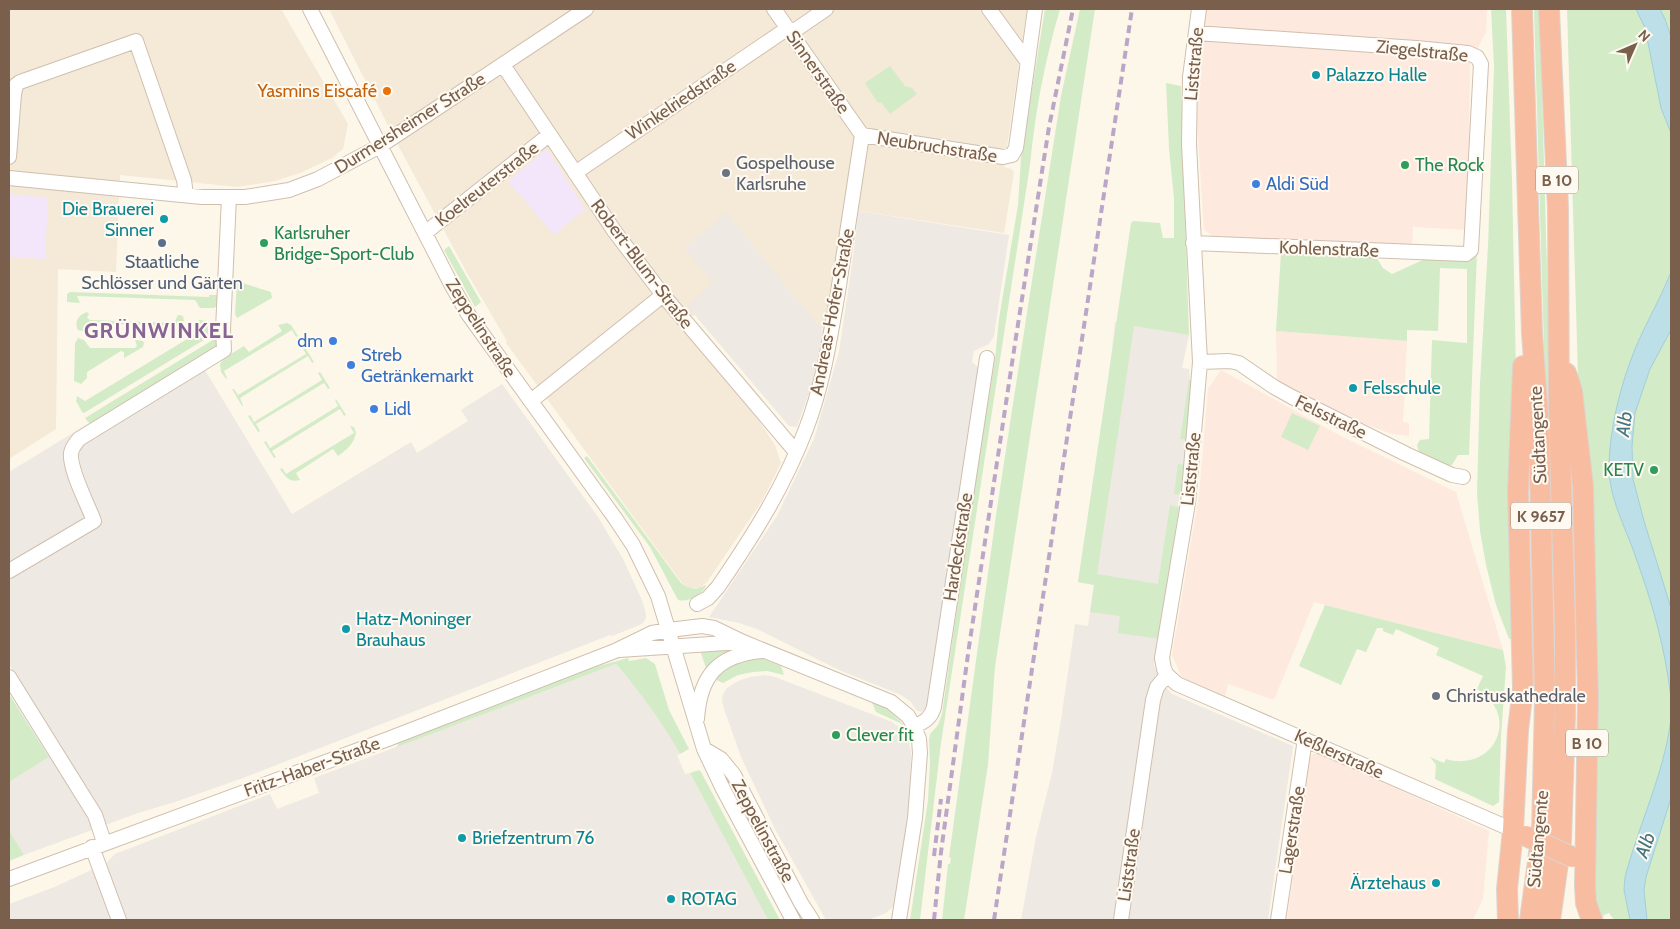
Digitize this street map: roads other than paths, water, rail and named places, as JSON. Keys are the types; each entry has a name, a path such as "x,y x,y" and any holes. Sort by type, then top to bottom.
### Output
{"highway":[{"name":"Südtangente","path":"1522,9 1532,333 1539,431 1545,700 1542,832 1530,920"},
{"name":"Südtangente","path":"1549,9 1558,208 1558,351 1565,628 1565,716 1561,840 1550,920"},
{"name":"B 10","path":"1508,920 1507,889 1520,833 1523,673 1518,492 1523,365 1532,333"},
{"name":"B 10","path":"1558,351 1572,391 1582,486 1588,698 1587,805 1578,859 1585,886 1586,903 1592,920"},
{"path":"1520,833 1578,859"},
{"path":"1576,920 1585,886"},
{"path":"1498,920 1507,889"}],"street":[{"name":"Durmersheimer Straße","path":"9,178 186,195 229,197 258,196 302,186 380,146 586,9"},
{"name":"Sinnerstraße","path":"774,9 862,135"},
{"name":"Winkelriedstraße","path":"575,173 826,9"},
{"path":"989,9 1027,61"},
{"path":"1027,61 1035,9"},
{"name":"Liststraße","path":"1121,920 1153,700 1157,687 1167,675 1162,658 1188,503 1200,362 1189,144 1190,77 1200,9"},
{"name":"Zeppelinstraße","path":"314,10 380,146 468,314 627,534 646,568 669,630 704,749 793,920"},
{"name":"Ziegelstraße","path":"1196,33 1416,48 1468,53 1477,57 1481,64 1471,250 1466,254"},
{"path":"9,157 16,85 136,42 184,180 186,195"},
{"name":"Neubruchstraße","path":"862,135 1003,158 1012,155 1016,148 1027,61"},
{"name":"Robert-Blum-Straße","path":"503,65 615,232 664,295 796,452"},
{"name":"Koelreuterstraße","path":"425,233 549,134"},
{"name":"Andreas-Hofer-Straße","path":"697,604 708,598 718,587 767,513 783,484 807,428 830,337 862,135"},
{"path":"9,572 94,521 72,465 71,453 79,439 224,350 223,330 229,197"},
{"name":"Kohlenstraße","path":"1193,243 1466,254"},
{"path":"530,401 664,295"},
{"name":"Hardeckstraße","path":"914,726 928,719 934,707 987,358"},
{"name":"Felsstraße","path":"1200,362 1229,361 1239,363 1292,398 1452,476 1463,477"},
{"path":"669,630 702,626 714,628 743,642 892,702 908,716 919,739 919,786 900,920"},
{"name":"Fritz-Haber-Straße","path":"9,879 388,739 614,651 652,633 669,630"},
{"path":"674,647 743,642"},
{"name":"Fritz-Haber-Straße","path":"614,651 674,647"},
{"path":"696,727 699,700 705,684 715,669 729,657 740,653 766,650"},
{"name":"Keßlerstraße","path":"1167,675 1177,684 1520,833"},
{"path":"9,677 95,815 98,845 119,920"},
{"name":"Lagerstraße","path":"1278,920 1305,739"},
{"name":"Zeppelinstraße","path":"704,749 725,762 734,775 800,902 812,920"}],"water":[{"path":"1636,9 1660,9 1671,37 1671,133 1661,108 1645,28"},
{"name":"Alb","path":"1671,272 1671,330 1650,369 1635,413 1632,446 1633,479 1671,608 1671,698 1658,627 1642,575 1614,500 1609,476 1609,464 1613,426 1625,377 1633,353"},
{"name":"Alb","path":"1671,719 1671,798 1646,877 1644,890 1647,920 1630,920 1624,890 1625,877 1663,759"}],"railway":[{"path":"934,920 941,852 969,647 1016,337 1049,127 1073,9"},
{"path":"994,920 1132,9"},
{"path":"934,856 941,799"}],"place":[{"name":"Palazzo Halle","path":"1316,75"},
{"name":"Yasmins Eiscafé","path":"387,91"},
{"name":"The Rock","path":"1405,165"},
{"name":"Gospelhouse Karlsruhe","path":"726,173"},
{"name":"Aldi Süd","path":"1256,184"},
{"name":"Die Brauerei Sinner","path":"164,219"},
{"name":"Staatliche Schlösser und Gärten","path":"162,243"},
{"name":"Karlsruher Bridge-Sport-Club","path":"264,243"},
{"name":"dm","path":"333,341"},
{"name":"Streb Getränkemarkt","path":"351,365"},
{"name":"Felsschule","path":"1353,388"},
{"name":"Lidl","path":"374,409"},
{"name":"KETV","path":"1654,470"},
{"name":"Hatz-Moninger Brauhaus","path":"346,629"},
{"name":"Christuskathedrale","path":"1436,696"},
{"name":"Clever fit","path":"836,735"},
{"name":"Briefzentrum 76","path":"462,838"},
{"name":"Ärztehaus","path":"1436,883"},
{"name":"ROTAG","path":"671,899"}],"district":[{"name":"GRÜNWINKEL","path":"159,330"}]}
